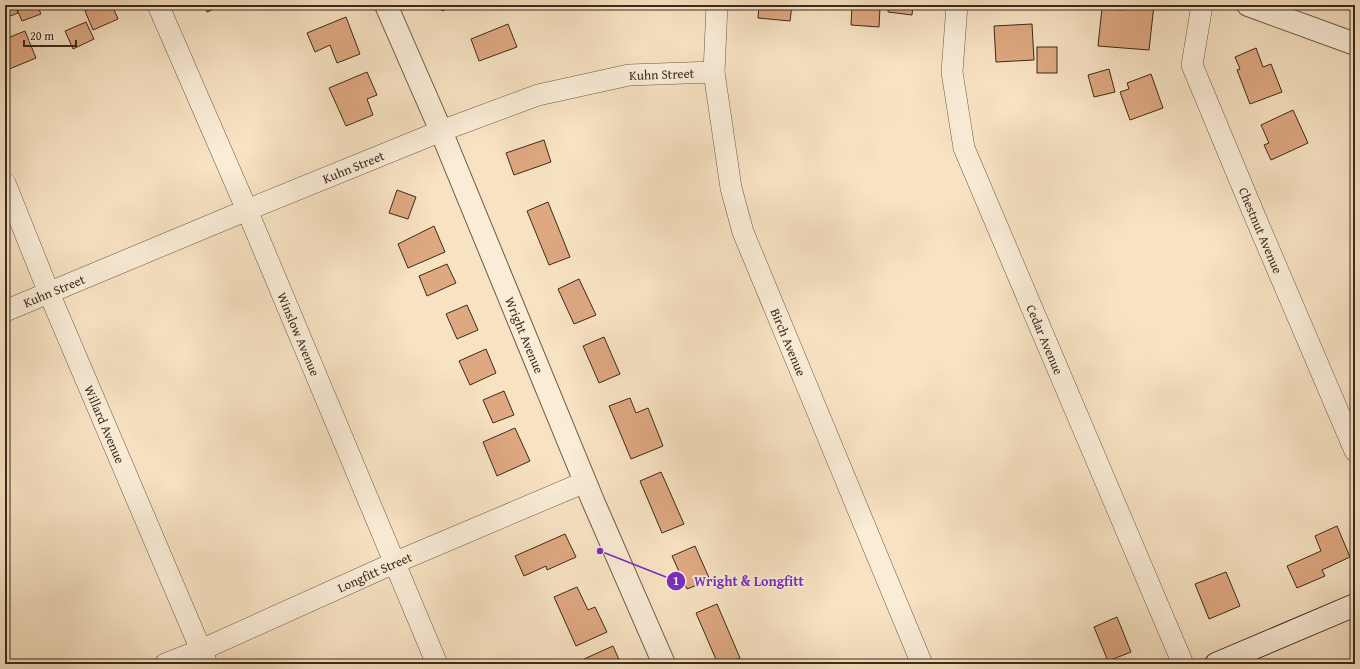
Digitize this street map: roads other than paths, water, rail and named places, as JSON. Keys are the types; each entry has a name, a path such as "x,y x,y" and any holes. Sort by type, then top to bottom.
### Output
{"street":[{"name":"Winslow Avenue","path":"158,5 247,210 437,664"},
{"name":"Wright Avenue","path":"386,5 441,131 585,482 664,664"},
{"name":"Birch Avenue","path":"717,5 714,72 731,188 743,232 922,664"},
{"name":"Cedar Avenue","path":"958,5 952,72 964,148 1183,664"},
{"name":"Chestnut Avenue","path":"1202,5 1192,65 1355,451"},
{"path":"1248,5 1355,44"},
{"name":"Kuhn Street","path":"5,311 441,131 538,95 629,76 714,72"},
{"name":"Willard Avenue","path":"5,183 204,657"},
{"name":"Longfitt Street","path":"165,664 204,657 394,563 585,482"},
{"path":"1216,664 1355,605"}],"place":[{"name":"Wright & Longfitt","path":"600,551"}]}
